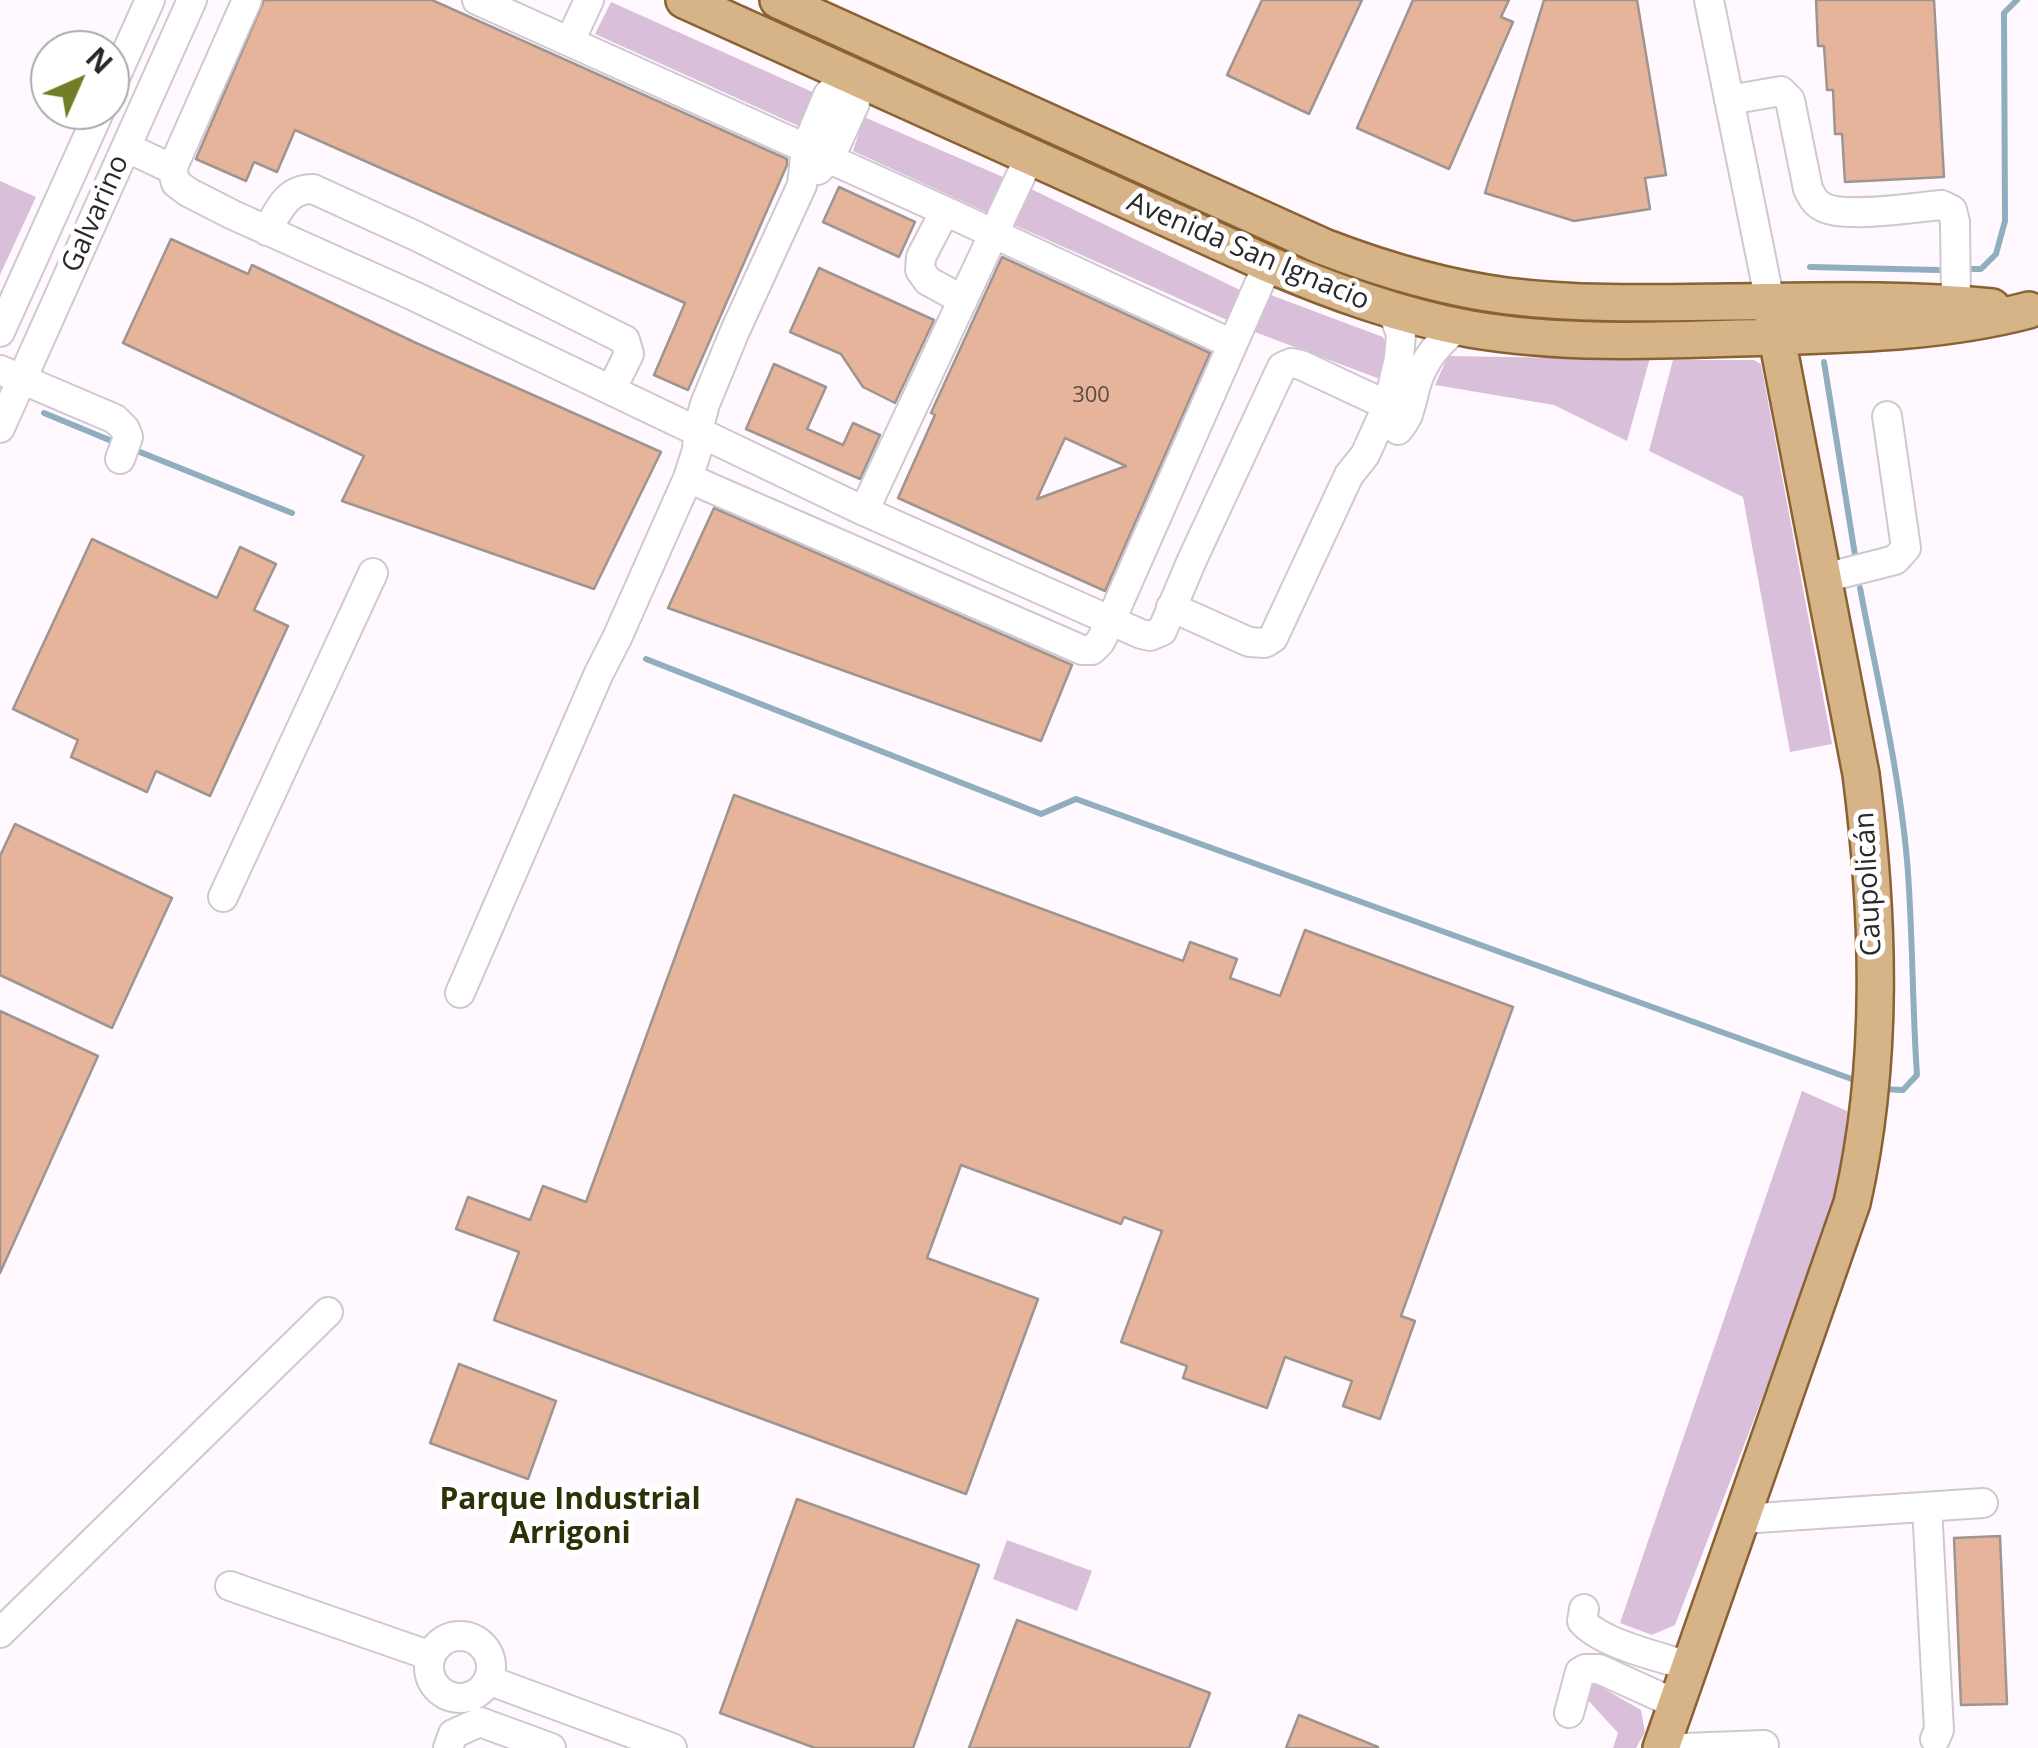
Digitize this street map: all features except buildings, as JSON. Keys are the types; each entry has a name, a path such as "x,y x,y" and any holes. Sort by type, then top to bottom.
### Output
{"main road":[{"name":"Avenida San Ignacio","path":"684,0 1268,264 1347,296 1459,326 1540,337 1689,340 1932,329 2033,310"},
{"name":"Avenida San Ignacio","path":"796,4 1324,247 1430,282 1530,299 1609,303 1956,303 2033,310"},
{"path":"1091,185 1109,174 1112,161 1108,148"},
{"path":"1198,234 1200,214 1214,198"},
{"name":"Caupolicán","path":"1662,1748 1852,1203 1862,1157 1874,1054 1874,932 1868,827 1852,720 1770,302"},
{"path":"1685,303 1695,319 1689,340"}],"street":[{"path":"130,44 150,0"},
{"name":"Galvarino","path":"0,428 11,374 126,147 192,0"},
{"path":"247,0 172,169 176,184 864,511 1140,634 1150,636 1162,631 1282,367 1291,363 1301,365 1398,410"},
{"path":"476,0 539,13 570,41 1232,344"},
{"path":"570,41 589,0"},
{"name":"Caupolicán","path":"1709,0 1770,302"},
{"path":"460,993 688,478 704,404 818,153 828,95 853,77"},
{"path":"1729,100 1771,92 1780,92 1790,100 1808,190 1825,208 1842,213 1942,205 1952,210 1956,303"},
{"name":"Galvarino","path":"0,332 91,130"},
{"path":"126,147 172,169"},
{"path":"864,511 1031,158"},
{"path":"268,231 286,198 300,189 313,189 416,236 624,340 629,354 611,390"},
{"path":"945,211 921,257 920,270 924,278 963,300"},
{"path":"688,478 1082,650 1092,650 1110,620 1268,264"},
{"path":"1392,310 1401,334 1398,410"},
{"path":"1172,607 1249,642 1265,643 1273,638 1349,475 1416,386 1430,354 1459,326"},
{"path":"11,374 116,419 126,428 124,448"},
{"path":"1824,578 1896,560 1906,548 1887,416"},
{"path":"223,897 372,573"},
{"path":"0,1634 328,1312"},
{"path":"1742,1519 1984,1504"},
{"path":"1927,1507 1939,1730 1935,1739"},
{"path":"230,1586 431,1656"},
{"path":"1584,1609 1582,1621 1590,1630 1689,1666"},
{"path":"458,1636 472,1638 490,1658 491,1672 486,1685 462,1698 448,1696 437,1688 431,1676 431,1656 445,1640 458,1636"},
{"path":"1570,1714 1580,1672 1592,1668 1676,1704"},
{"path":"488,1680 672,1748"},
{"path":"448,1748 453,1734 480,1722 552,1748"},
{"path":"1684,1748 1764,1745"}],"shaded area":[{"path":"611,2 817,94 814,133 595,34"},
{"path":"864,117 1003,177 988,213 853,151"},
{"path":"0,181 36,197 0,275"},
{"path":"1029,188 1240,290 1229,321 1010,223"},
{"path":"1271,295 1383,337 1386,352 1380,379 1252,331"},
{"path":"1448,356 1650,358 1627,441 1554,405 1435,385"},
{"path":"1673,360 1754,360 1761,364 1832,744 1790,752 1743,497 1649,451"},
{"path":"1802,1091 1847,1111 1842,1190 1675,1625 1652,1635 1620,1623"},
{"path":"1007,1540 1092,1571 1077,1611 993,1579"},
{"path":"1589,1680 1641,1710 1645,1732 1636,1748 1613,1748 1618,1733 1586,1698"}],"waterway":[{"path":"1971,269 1981,269 1996,254 2005,221 2004,13 2017,0"},
{"path":"1810,267 1939,270"},
{"path":"1824,362 1855,555"},
{"path":"44,413 119,444"},
{"path":"130,448 292,513"},
{"path":"1860,588 1899,792 1907,860 1917,1075 1903,1090 1881,1089"},
{"path":"646,659 1041,814 1076,799 1860,1082"}],"district":[{"name":"Parque Industrial Arrigoni","path":"570,1517"}]}
